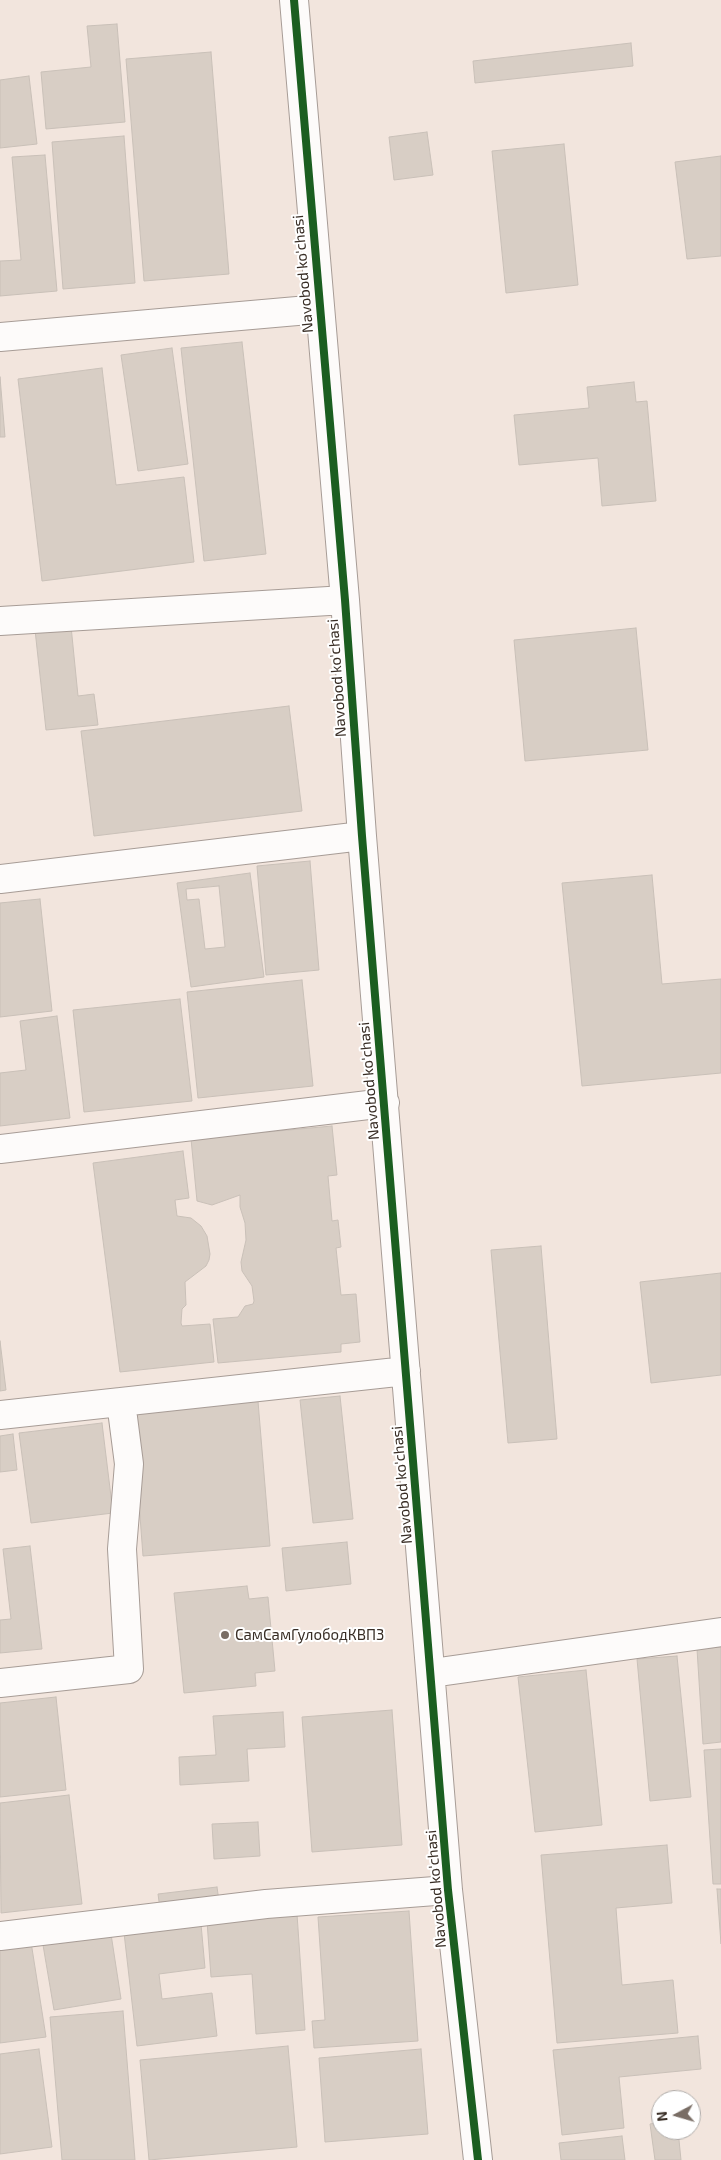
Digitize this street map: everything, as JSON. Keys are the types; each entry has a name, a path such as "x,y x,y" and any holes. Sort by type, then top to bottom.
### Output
{"street":[{"name":"Navobod ko'chasi","path":"294,0 346,600 362,836 432,1673 448,1890 478,2160"},
{"path":"0,337 320,309"},
{"path":"0,620 346,600"},
{"path":"0,879 362,836"},
{"path":"0,1148 385,1102"},
{"path":"0,1415 406,1370"},
{"path":"0,1684 129,1669 122,1549 129,1464 122,1402"},
{"path":"432,1673 721,1632"},
{"path":"0,1936 266,1904 448,1890"}],"building":[{"path":"117,24 125,122 46,129 41,72 91,67 87,26"},
{"path":"631,43 633,66 475,83 473,61"},
{"path":"211,52 229,274 144,281 126,59"},
{"path":"29,76 37,144 0,148 0,80"},
{"path":"427,132 433,175 394,180 389,137"},
{"path":"124,136 135,283 63,289 52,142"},
{"path":"564,144 578,285 506,293 492,151"},
{"path":"45,155 57,291 0,296 0,261 21,260 12,157"},
{"path":"721,156 721,256 687,259 675,162"},
{"path":"242,342 266,554 204,561 181,348"},
{"path":"172,348 188,464 138,471 121,355"},
{"path":"102,368 116,485 184,477 194,562 42,581 18,379"},
{"path":"0,377 5,437 0,437"},
{"path":"634,382 636,402 647,401 656,501 602,506 598,458 519,465 514,415 589,408 587,387"},
{"path":"71,626 78,696 94,694 98,725 46,730 35,630"},
{"path":"636,628 648,750 525,761 514,640"},
{"path":"289,706 302,811 94,836 81,731"},
{"path":"310,861 319,970 266,975 257,866"},
{"path":"250,873 264,977 191,987 177,883","holes":["219,886 225,947 205,949 199,899 187,900 186,889"]},
{"path":"652,875 662,984 721,979 721,1073 582,1086 562,883"},
{"path":"40,899 52,1011 0,1017 0,903"},
{"path":"302,980 313,1086 198,1098 187,992"},
{"path":"180,999 192,1101 84,1112 73,1010"},
{"path":"57,1016 70,1118 0,1126 0,1073 26,1070 20,1021"},
{"path":"332,1126 337,1175 328,1176 332,1221 338,1220 341,1247 336,1248 341,1295 356,1294 360,1342 341,1344 341,1352 218,1363 213,1319 238,1317 245,1306 253,1304 254,1301 252,1286 242,1271 241,1262 246,1240 245,1223 240,1207 240,1195 212,1205 197,1201 191,1139"},
{"path":"183,1151 189,1198 175,1200 177,1216 191,1218 201,1226 207,1236 210,1254 206,1266 185,1282 186,1305 182,1309 181,1323 182,1326 210,1324 214,1362 120,1372 93,1163"},
{"path":"541,1246 557,1439 508,1443 491,1250"},
{"path":"721,1273 721,1375 651,1383 640,1282"},
{"path":"0,1341 6,1390 0,1391"},
{"path":"340,1396 353,1519 313,1523 300,1400"},
{"path":"258,1401 270,1546 143,1556 132,1411"},
{"path":"102,1423 113,1513 31,1523 19,1433"},
{"path":"13,1434 17,1470 0,1472 0,1436"},
{"path":"347,1542 351,1584 286,1591 282,1548"},
{"path":"30,1546 42,1649 0,1653 0,1620 11,1619 3,1549"},
{"name":"СамСамГулободКВП3","path":"247,1586 249,1599 268,1597 275,1671 255,1673 256,1686 184,1693 174,1593"},
{"path":"721,1647 721,1742 703,1744 697,1649"},
{"path":"677,1656 691,1797 650,1801 637,1659"},
{"path":"586,1670 602,1825 535,1832 518,1677"},
{"path":"56,1697 66,1790 0,1797 0,1703"},
{"path":"392,1710 402,1845 312,1852 302,1717"},
{"path":"283,1712 285,1747 247,1749 249,1781 180,1785 179,1757 216,1755 213,1716"},
{"path":"721,1749 721,1884 713,1884 704,1750"},
{"path":"69,1795 82,1904 1,1913 0,1803"},
{"path":"258,1822 260,1856 214,1859 212,1824"},
{"path":"667,1845 672,1903 616,1908 622,1985 673,1980 678,2033 557,2043 541,1855"},
{"path":"217,1887 219,1901 160,1909 158,1894"},
{"path":"717,1889 721,1889 721,1944"},
{"path":"409,1911 418,2041 314,2048 312,2021 325,2020 318,1917"},
{"path":"297,1914 305,2030 256,2034 252,1974 211,1977 207,1921"},
{"path":"201,1924 205,1968 159,1974 162,1999 212,1993 217,2036 137,2046 124,1933"},
{"path":"111,1934 121,1999 54,2010 43,1945"},
{"path":"31,1942 46,2037 0,2043 0,1947"},
{"path":"123,2011 135,2160 62,2160 50,2017"},
{"path":"698,2036 701,2069 619,2077 624,2128 562,2135 553,2050"},
{"path":"288,2046 297,2147 149,2160 140,2060"},
{"path":"39,2049 52,2147 0,2154 0,2054"},
{"path":"421,2049 428,2134 325,2142 319,2058"},
{"path":"622,2136 625,2160 561,2160 559,2143"},
{"path":"652,2140 679,2140 681,2160 655,2160"}],"cycle path":[{"path":"294,0 345,600 362,836 448,1890 478,2160"}],"place":[{"name":"СамСамГулободКВП3","path":"225,1635"}]}
